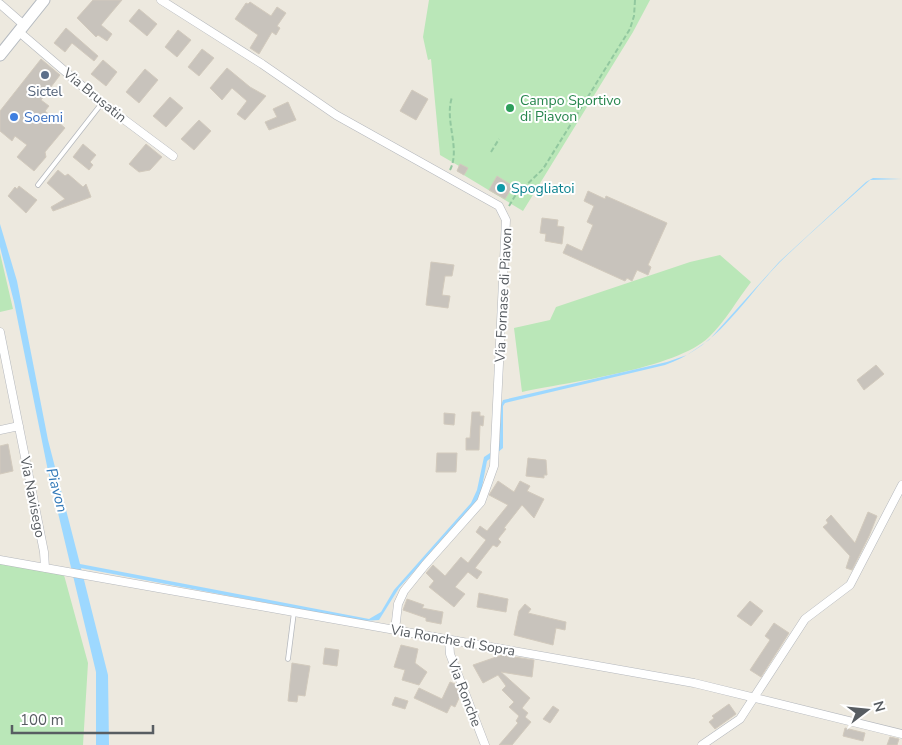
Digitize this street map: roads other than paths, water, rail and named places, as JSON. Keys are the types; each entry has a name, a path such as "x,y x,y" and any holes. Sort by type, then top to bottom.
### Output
{"main road":[{"path":"0,54 44,0"}],"street":[{"name":"Via Fornase di Piavon","path":"161,0 262,64 336,115 447,175 502,209 506,220 494,466 481,502 425,565 404,592 398,604 395,630"},
{"name":"Via Brusatin","path":"0,4 21,28 102,103 173,156"},
{"name":"Via Navisego","path":"0,332 44,552 45,568"},
{"path":"0,430 19,426"},
{"path":"702,745 740,719 805,619 850,585 902,485"},
{"name":"Via Ronche di Sopra","path":"0,560 694,682 754,699 902,734"},
{"name":"Via Ronche","path":"449,640 450,654 485,745"}],"lane":[{"path":"38,185 102,103"},
{"path":"288,659 294,612"}],"water":[{"path":"873,178 902,179 870,180 780,262 711,338 779,262 866,182"},
{"name":"Piavon","path":"0,224 17,281 48,440 80,564 369,619 381,612 394,590 471,503 477,490 484,457 499,447 501,405 503,400 667,362 687,355 665,365 505,403 503,406 503,448 487,461 481,492 475,504 399,588 379,620 363,621 81,568 108,675 109,745 96,745 96,672 48,471 14,302 0,247"}],"place":[{"name":"Sictel","path":"45,75"},
{"name":"Campo Sportivo di Piavon","path":"510,108"},
{"name":"Soemi","path":"14,117"},
{"name":"Spogliatoi","path":"501,188"}]}
